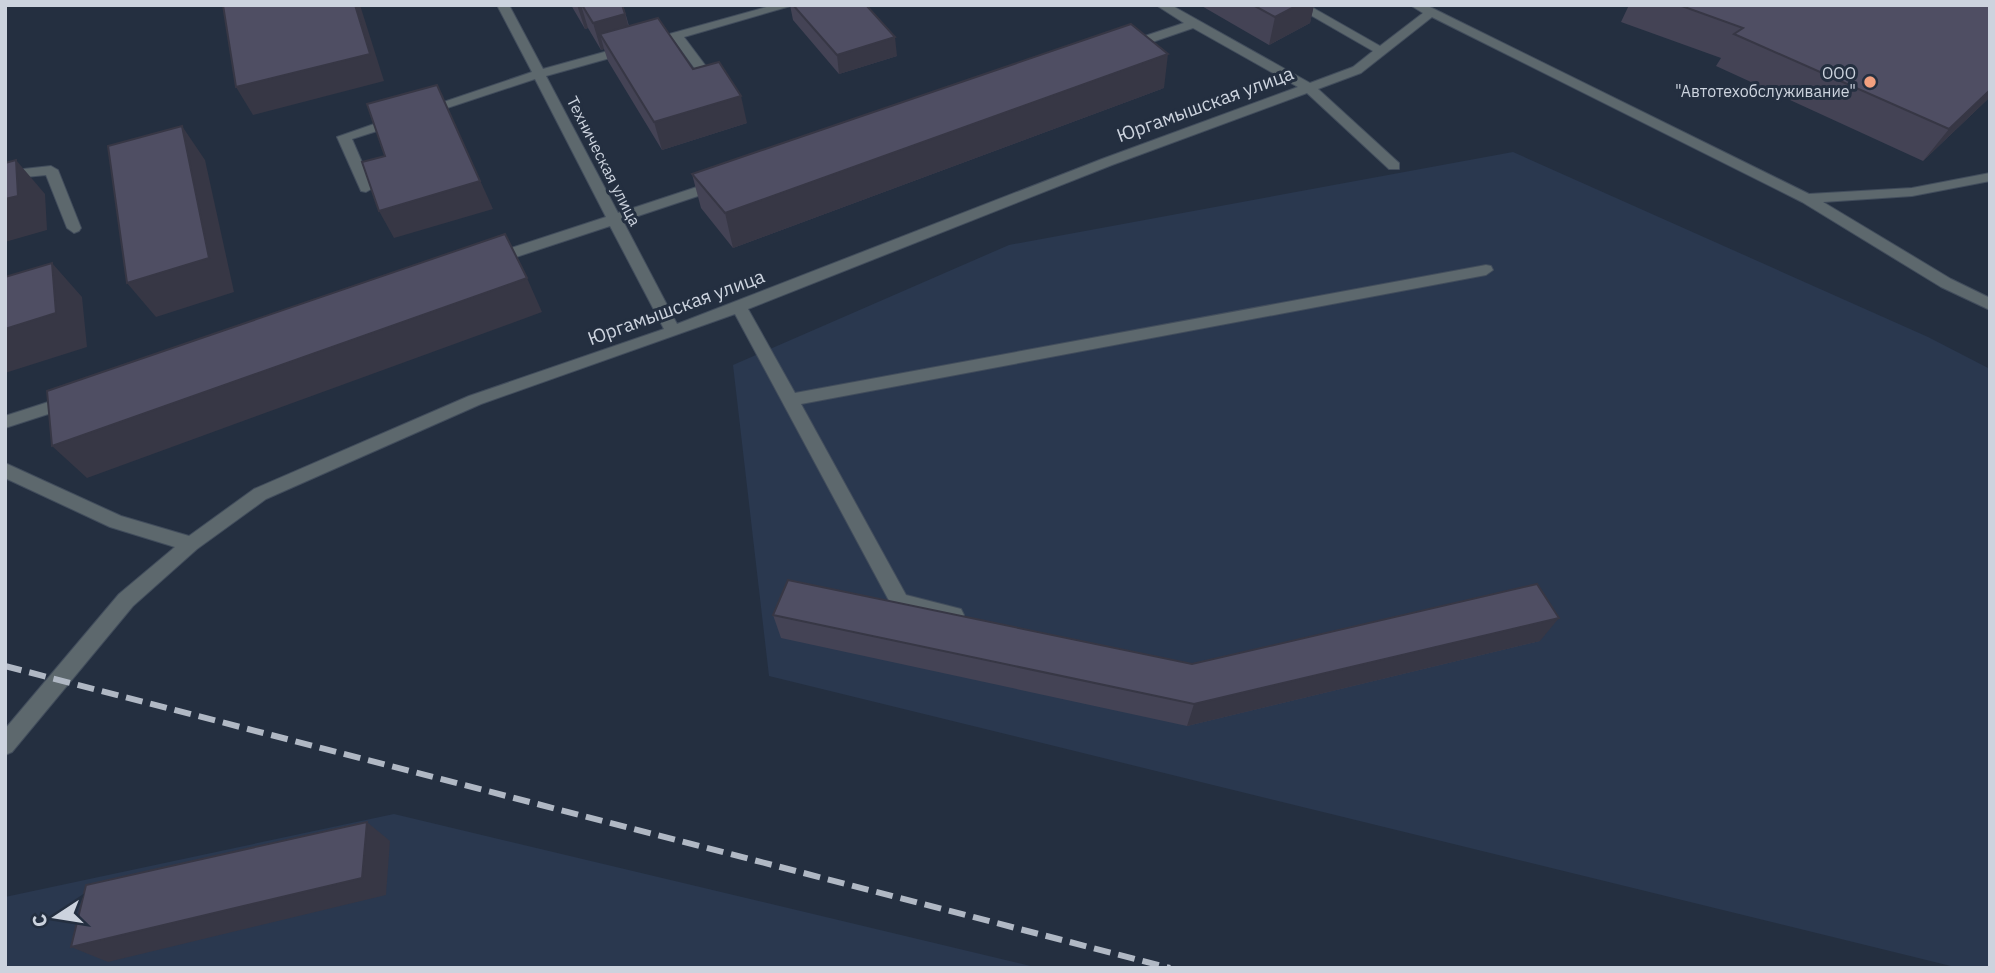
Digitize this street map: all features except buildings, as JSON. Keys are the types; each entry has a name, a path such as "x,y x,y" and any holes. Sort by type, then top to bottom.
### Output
{"street":[{"name":"Техническая улица","path":"503,5 673,332"},
{"path":"366,188 344,137 539,74 788,5"},
{"path":"1162,5 1309,88 1394,166"},
{"path":"1299,5 1381,51"},
{"path":"1424,9 1807,199 1946,284 1990,305"},
{"name":"Юргамышская улица","path":"5,745 126,600 191,544 260,494 475,400 673,332 1107,162 1357,70 1381,51 1424,9"},
{"path":"1116,50 1195,23"},
{"path":"677,36 714,85"},
{"path":"5,175 51,170 74,228"},
{"path":"1807,199 1912,192 1990,177"},
{"path":"482,264 733,179"},
{"path":"790,400 1486,270"},
{"path":"739,306 900,602 967,618"},
{"path":"5,422 85,396"},
{"path":"5,470 116,522 191,544"}],"shaded area":[{"path":"1513,152 1928,337 1990,369 1990,968 1959,968 769,676 733,365 1009,245"},
{"path":"394,814 1039,968 5,968 5,897"}],"railway":[{"path":"5,666 1170,968"}],"place":[{"name":"ООО \"Автотехобслуживание\"","path":"1870,82"}]}
